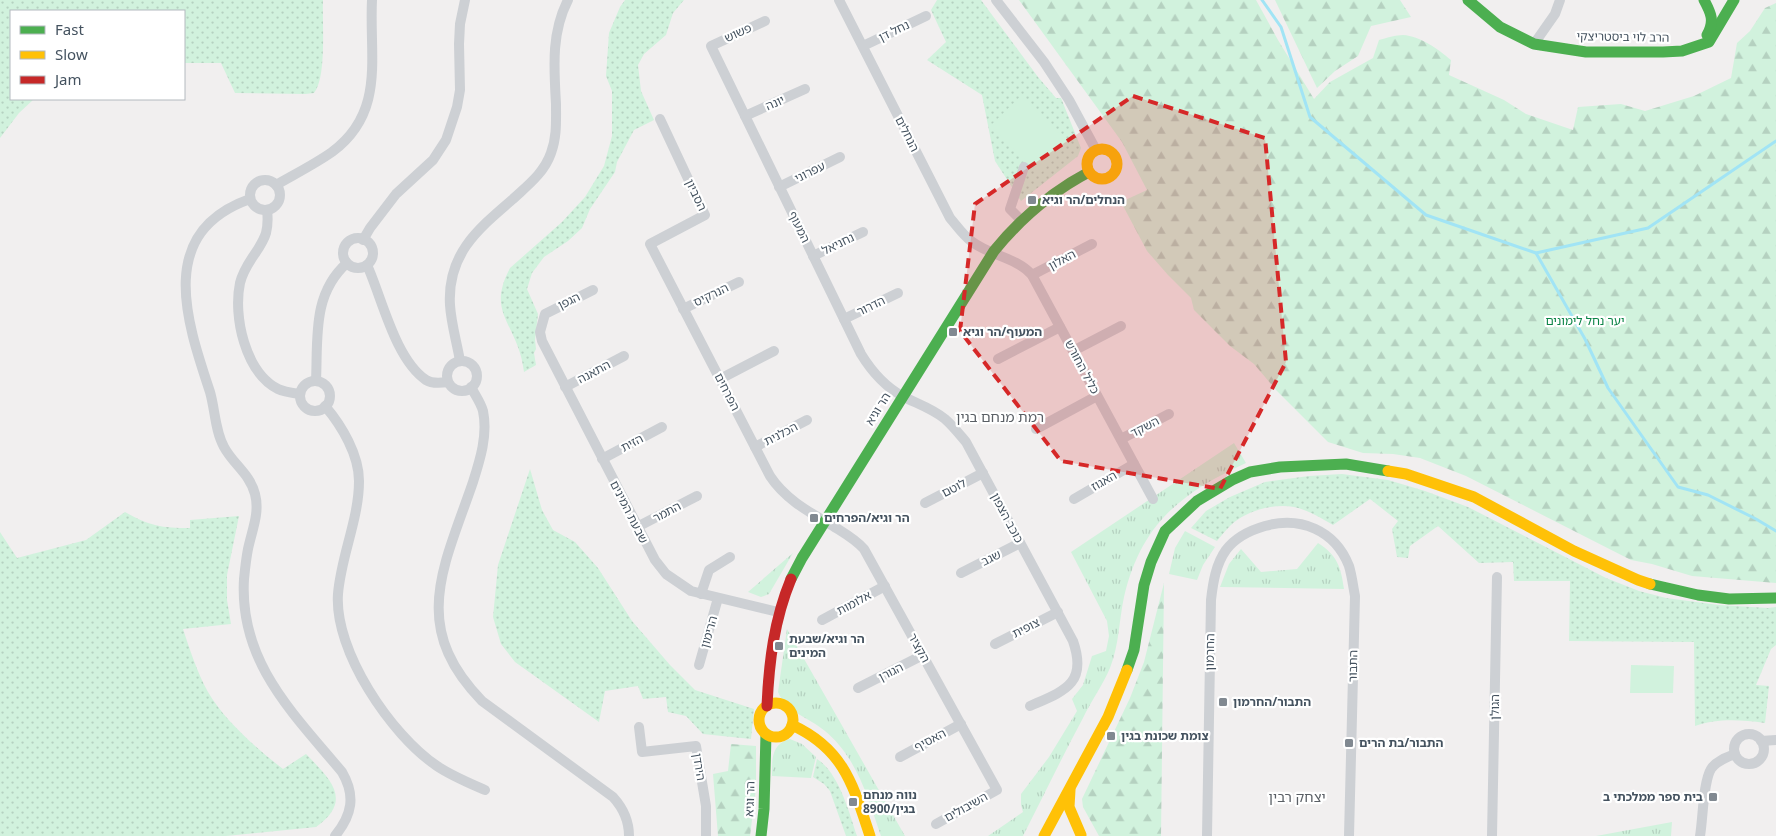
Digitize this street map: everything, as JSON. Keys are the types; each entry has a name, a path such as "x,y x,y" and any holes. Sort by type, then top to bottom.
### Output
{"street":[{"path":"276,185 332,152 354,132 359,124 370,98 372,80 372,0"},
{"path":"363,240 396,194 433,160 446,140 457,107 460,90 460,24 465,0"},
{"path":"460,361 450,306 451,285 456,266 464,248 475,232 532,182 542,170 552,152 556,126 555,37 559,20 568,0"},
{"name":"הנחלים","path":"839,0 950,218 972,242 992,253"},
{"path":"996,0 1054,77 1069,100 1096,150"},
{"name":"הרב לוי ביסטריצקי","path":"1468,0 1500,26 1534,44 1586,52 1682,51 1709,42 1734,0"},
{"path":"1534,44 1554,14 1560,0"},
{"path":"1700,45 1712,28 1713,20 1704,0"},
{"name":"נחל דן","path":"863,46 926,16"},
{"name":"פשוש","path":"711,46 765,21"},
{"name":"המעוף","path":"711,46 861,354 883,383 902,396"},
{"name":"יונה","path":"745,116 805,89"},
{"name":"הסביון","path":"650,244 705,215 660,118"},
{"path":"1107,149 1113,153 1118,163 1116,171 1110,177 1101,180 1092,176 1087,162 1088,157 1096,150 1107,149"},
{"name":"עפרוני","path":"779,187 840,157"},
{"path":"1021,220 1010,209 1024,167"},
{"name":"הר וגיא","path":"767,706 770,650 778,612 797,568 992,253 1021,220 1071,180 1089,172"},
{"path":"268,180 276,185 280,194 279,202 276,206 267,210 257,209 252,204 250,191 257,182 268,180"},
{"path":"250,199 221,212 211,219 200,234 192,248 187,264 185,297 195,345 224,447 250,481 257,499 256,517 246,562 243,594 246,620 251,638 260,664 272,684 332,759 348,783 351,794 348,818 335,836"},
{"path":"267,210 268,222 265,236 247,263 240,282 238,302 240,324 245,346 264,378 277,388 300,394"},
{"name":"נחניאל","path":"813,256 862,232"},
{"path":"355,238 363,240 369,244 373,253 371,260 367,264 361,268 356,268 346,263 343,255 344,246 355,238"},
{"name":"הפרחים","path":"650,244 778,489 825,522"},
{"name":"האלון","path":"1032,276 1092,244"},
{"name":"כליל החורש","path":"992,253 1017,263 1032,276 1153,499"},
{"path":"316,381 319,319 322,301 332,279 346,263"},
{"path":"367,264 378,289 392,332 402,351 414,368 426,380 438,383 448,382"},
{"name":"הנרקיס","path":"683,309 739,282"},
{"name":"הגפן","path":"542,341 540,332 545,314 592,290"},
{"name":"הדרור","path":"844,319 898,293"},
{"path":"1073,351 1121,326"},
{"path":"998,359 1060,327"},
{"name":"שבעת המינים","path":"542,341 637,527 655,560 666,574 678,583 701,594 778,612"},
{"path":"720,379 774,351"},
{"name":"התאנה","path":"565,387 624,356"},
{"path":"460,361 469,363 475,370 476,379 471,387 460,390 453,388 448,382 448,370 453,364 460,361"},
{"path":"316,381 328,388 330,398 325,406 318,410 309,410 302,404 300,394 306,383 316,381"},
{"path":"471,387 483,410 484,435 479,464 440,584 439,619 442,637 448,653 466,684 482,701 613,796 625,812 629,836"},
{"name":"כוכב הצפון","path":"902,396 937,413 966,442 1073,641 1078,655 1078,666 1076,676 1071,684 1058,694 1030,706"},
{"path":"1036,429 1098,396"},
{"path":"325,406 340,426 355,459 359,479 356,507 342,566 338,595 340,621 349,650 382,710 400,733 438,766 485,790"},
{"name":"השקד","path":"1121,439 1169,414"},
{"name":"הכלנית","path":"755,447 807,420"},
{"name":"הזית","path":"602,459 662,427"},
{"name":"האגוז","path":"1074,499 1134,464"},
{"path":"1034,836 1056,821 1071,785 1108,717 1134,650 1144,585 1151,562 1165,531 1197,501 1232,480 1250,472 1280,467 1346,464 1406,474 1474,498 1574,551 1638,580 1698,595 1729,599 1776,598"},
{"name":"לוטם","path":"924,503 983,473"},
{"name":"התמר","path":"637,527 696,496"},
{"name":"הקציר","path":"825,522 857,542 870,558 997,790"},
{"name":"החרמון","path":"1207,836 1211,600 1214,574 1226,549 1252,530 1277,524 1298,523"},
{"name":"התבור","path":"1298,523 1310,526 1331,539 1340,549 1352,577 1355,596 1349,836"},
{"name":"שגב","path":"961,573 1020,543"},
{"path":"701,594 709,570 730,557"},
{"name":"הגולן","path":"1492,836 1497,577"},
{"name":"אלומות","path":"822,620 886,586"},
{"name":"הרימון","path":"699,665 718,598"},
{"name":"צופית","path":"995,644 1058,612"},
{"path":"1044,836 1056,821 1120,671 1134,650"},
{"name":"הגורן","path":"858,688 923,655"},
{"path":"776,703 787,707 792,717 792,725 783,736 772,737 766,734 760,727 759,721 762,711 767,706 776,703"},
{"name":"האסיף","path":"900,757 961,724"},
{"path":"792,725 815,736 838,761 855,792 870,836"},
{"name":"הירדן","path":"639,727 642,752 696,746 706,806 706,836"},
{"name":"הר וגיא","path":"761,836 766,734"},
{"path":"1762,740 1764,751 1757,762 1752,764 1739,761 1735,754 1735,744 1738,739 1745,735 1755,735 1762,740 1776,740"},
{"path":"1700,836 1706,783 1712,768 1720,761 1735,754"},
{"path":"1071,785 1069,807 1082,836"},
{"name":"השיבולים","path":"936,824 997,790"},
{"path":"1056,821 1082,836"}],"highlighted area":[{"path":"1133,96 1265,138 1286,362 1220,489 1061,461 960,331 975,204"}],"green space":[{"path":"0,0 323,0 321,75 314,93 305,94 235,93 221,63 185,63 185,10 10,10 10,100 33,100 19,113 0,138"},
{"path":"625,0 684,0 673,13 666,35 644,54 638,65 641,91 654,120 634,130 617,162 615,172 590,209 582,228 568,241 544,257 532,273 527,289 538,314 535,340 536,349 534,353 536,365 524,372 516,341 503,312 501,293 510,268 562,222 585,197 604,166 612,136 612,91 606,76 609,33"},
{"path":"937,0 981,0 1038,77 1056,98 1061,98 1081,148 1078,156 1021,201 995,161 982,95 927,60 946,42 931,10"},
{"name":"יער נחל לימונים","path":"1019,0 1256,0 1314,99 1330,82 1373,58 1379,40 1403,35 1416,38 1428,44 1451,60 1449,75 1504,100 1526,114 1573,130 1578,107 1621,104 1645,111 1694,96 1731,78 1737,43 1750,31 1765,8 1776,3 1776,583 1692,576 1631,560 1466,476 1420,458 1393,454 1363,453 1328,442 1277,391 1254,364 1230,346 1194,310 1191,298 1147,251 1121,202 1147,190 1122,142"},
{"path":"1275,0 1400,0 1411,17 1371,26 1358,56 1335,71 1317,88"},
{"path":"1021,96 1069,143 1040,174 990,126"},
{"path":"1234,443 1246,463 1202,486 1183,499 1153,530 1141,549 1131,572 1124,597 1117,642 1110,668 1023,836 988,836 1023,812 1021,794 1049,757 1077,711 1072,699 1083,685 1092,656 1106,651 1109,636 1107,621 1071,552"},
{"path":"530,469 542,510 553,530 575,542 598,568 632,621 670,665 695,690 754,709 751,739 703,734 686,716 668,712 666,697 643,699 638,686 605,691 599,722 515,662 501,644 493,617 498,565"},
{"path":"1342,474 1388,480 1468,507 1606,578 1639,591 1666,598 1719,605 1776,607 1776,645 1771,649 1756,685 1769,686 1765,723 1730,720 1695,726 1694,642 1569,641 1570,581 1514,581 1513,562 1479,563 1438,526 1410,546 1408,558 1397,557 1392,529 1398,521 1370,499 1333,525 1299,508 1277,506 1260,509 1243,516 1230,526 1217,541 1191,528 1206,511 1230,497 1265,482"},
{"path":"125,512 149,523 163,527 180,528 190,528 190,520 239,516 227,575 227,600 231,624 183,629 194,661 208,692 232,724 283,769 306,754 330,781 336,799 334,808 316,827 226,836 0,836 0,532 17,558 86,540"},
{"path":"1185,531 1215,547 1203,565 1197,580 1169,574 1175,548"},
{"path":"1318,543 1330,552 1337,562 1344,589 1220,587 1229,564 1241,549 1261,572 1297,569"},
{"path":"793,553 769,594 761,597 748,592"},
{"path":"1164,583 1161,836 1099,836 1083,807 1082,799 1130,698 1144,662"},
{"path":"787,629 905,836 881,836 864,788 847,755 836,741 819,726 792,710 778,692"},
{"path":"1631,665 1674,666 1673,693 1630,693"},
{"path":"790,739 802,744 816,757 811,778 772,776 774,753 779,745"},
{"path":"731,744 756,746 756,788 750,836 718,836 713,774 728,771"},
{"path":"817,759 825,765 837,783 847,805 857,836 846,836 830,791 824,784 813,777"},
{"path":"1672,822 1671,836 1596,836"}],"waterway":[{"path":"1262,0 1281,27 1310,117 1426,215 1536,253 1648,228 1776,141"},
{"path":"1536,253 1585,339 1608,388 1678,487 1708,495 1776,531"}],"traffic: fast":[{"path":"1468,0 1500,27 1534,44 1586,52 1682,51 1709,42 1734,0"},
{"path":"1704,0 1711,17 1711,25 1707,35"},
{"path":"791,579 802,558 994,251 1026,217 1049,197 1089,172"},
{"path":"1127,670 1134,650 1144,585 1151,562 1165,531 1197,501 1232,480 1250,472 1280,467 1346,464 1388,471"},
{"path":"1650,584 1698,595 1729,599 1776,598"},
{"path":"761,836 764,809 766,734"}],"traffic: slow":[{"path":"1102,149 1113,153 1117,164 1113,175 1102,179 1091,175 1087,164 1091,153 1102,149"},
{"path":"1388,471 1406,474 1474,497 1574,551 1650,584"},
{"path":"1044,836 1108,717 1127,670"},
{"path":"776,703 788,708 793,720 788,732 776,737 764,732 759,720 764,708 776,703"},
{"path":"792,725 824,745 835,757 852,785 870,836"},
{"path":"1070,790 1069,807 1081,835"}],"traffic: jam":[{"path":"767,706 773,641 780,610 791,579"}],"place":[{"name":"הנחלים/הר וגיא","path":"1032,200"},
{"name":"המעוף/הר וגיא","path":"953,332"},
{"name":"הר וגיא/הפרחים","path":"814,518"},
{"name":"הר וגיא/שבעת המינים","path":"779,646"},
{"name":"התבור/החרמון","path":"1223,702"},
{"name":"צומת שכונת בגין","path":"1111,736"},
{"name":"התבור/בת הרים","path":"1349,743"},
{"name":"בית ספר ממלכתי ב","path":"1713,797"},
{"name":"נווה מנחם בגין/8900","path":"853,802"}],"district":[{"name":"רמת מנחם בגין","path":"1000,417"},
{"name":"יצחק רבין","path":"1297,797"}]}
